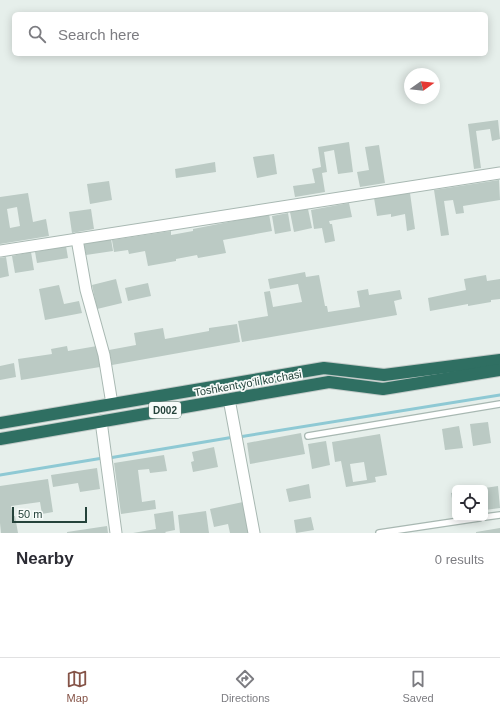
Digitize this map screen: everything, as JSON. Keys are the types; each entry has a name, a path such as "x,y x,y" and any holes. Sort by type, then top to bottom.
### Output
{"highway":[{"name":"Toshkent yo‘li ko‘chasi","path":"0,423 324,368 384,375 500,360"},
{"name":"Toshkent yo‘li ko‘chasi","path":"0,439 329,382 382,389 500,370"}],"street":[{"path":"0,251 500,173"},
{"path":"77,239 86,290 104,355 112,404"},
{"path":"229,399 254,533"},
{"path":"101,421 116,533"}],"lane":[{"path":"308,436 500,404"},
{"path":"488,517 500,515"},
{"path":"379,533 461,521"}],"building":[{"path":"498,120 500,139 492,141 490,129 476,131 481,168 474,169 468,124"},
{"path":"349,142 353,172 338,174 334,150 324,152 327,172 322,173 325,192 295,197 293,186 315,183 312,169 321,167 318,147"},
{"path":"379,145 385,183 360,187 357,172 369,170 365,147"},
{"path":"274,154 277,174 257,178 253,157"},
{"path":"215,162 216,172 176,178 175,169"},
{"path":"499,180 500,200 463,206 464,213 456,214 453,200 444,201 449,235 441,236 434,190"},
{"path":"109,181 112,200 90,204 87,184"},
{"path":"28,193 33,222 46,219 49,236 0,244 0,197","holes":["17,207 20,226 10,228 7,209"]},
{"path":"410,193 415,229 407,231 405,214 391,217 391,214 377,216 374,198"},
{"path":"349,203 352,217 329,221 330,224 332,224 335,241 325,243 322,228 314,229 311,210"},
{"path":"91,209 94,229 72,233 69,212"},
{"path":"308,209 312,228 294,232 290,212"},
{"path":"288,213 291,231 275,234 272,216"},
{"path":"269,214 272,231 223,240 226,253 198,258 197,255 176,259 176,261 148,266 145,251 129,254 128,250 114,252 112,240 171,231 171,235 193,231 193,229"},
{"path":"111,239 113,251 86,255 84,244"},
{"path":"66,246 68,258 37,263 35,252"},
{"path":"31,252 34,270 15,273 12,256"},
{"path":"6,257 9,276 0,278 0,258"},
{"path":"305,272 306,277 319,275 325,306 327,306 328,312 360,307 357,291 368,289 369,295 400,290 402,299 394,301 397,315 242,342 238,321 268,316 264,292 270,291 273,307 302,302 298,284 270,289 268,279"},
{"path":"486,275 487,281 500,279 500,299 468,306 468,304 430,311 428,298 466,290 464,279"},
{"path":"116,279 122,303 97,309 92,285"},
{"path":"148,283 151,296 128,301 125,288"},
{"path":"59,285 64,304 79,301 82,313 45,320 39,289"},
{"path":"237,324 240,342 112,365 109,350 136,345 134,333 163,328 165,339 209,331 209,328"},
{"path":"67,346 68,351 97,346 100,367 21,380 18,359 52,354 51,349"},
{"path":"14,363 16,377 0,380 0,366"},
{"path":"488,422 491,443 473,446 470,424"},
{"path":"459,426 463,448 445,450 442,429"},
{"path":"301,433 305,454 250,464 247,443"},
{"path":"380,434 387,475 375,477 376,482 346,487 341,461 335,462 332,442","holes":["364,462 367,480 353,482 350,464"]},
{"path":"326,441 330,465 312,469 308,444"},
{"path":"214,447 218,467 193,472 191,462 194,461 192,452"},
{"path":"164,455 167,471 150,473 149,469 138,470 142,502 155,500 156,509 121,514 114,463"},
{"path":"97,468 100,489 80,492 78,483 53,487 51,475"},
{"path":"48,479 53,512 42,514 40,502 11,506 13,516 15,516 18,533 1,533 0,486"},
{"path":"309,484 311,498 289,502 286,489"},
{"path":"498,486 500,508 488,510 488,488"},
{"path":"243,502 249,533 230,533 228,524 214,527 210,509"},
{"path":"173,511 175,530 165,532 166,533 133,533 156,529 154,514"},
{"path":"206,511 209,533 180,533 178,515"},
{"path":"311,517 314,530 296,533 294,520"},
{"path":"107,526 108,533 67,533 67,532"},
{"path":"500,528 500,533 476,533 476,532"}],"waterway":[{"path":"239,437 500,395"},
{"path":"109,458 234,437"},
{"path":"0,475 103,458"}]}
